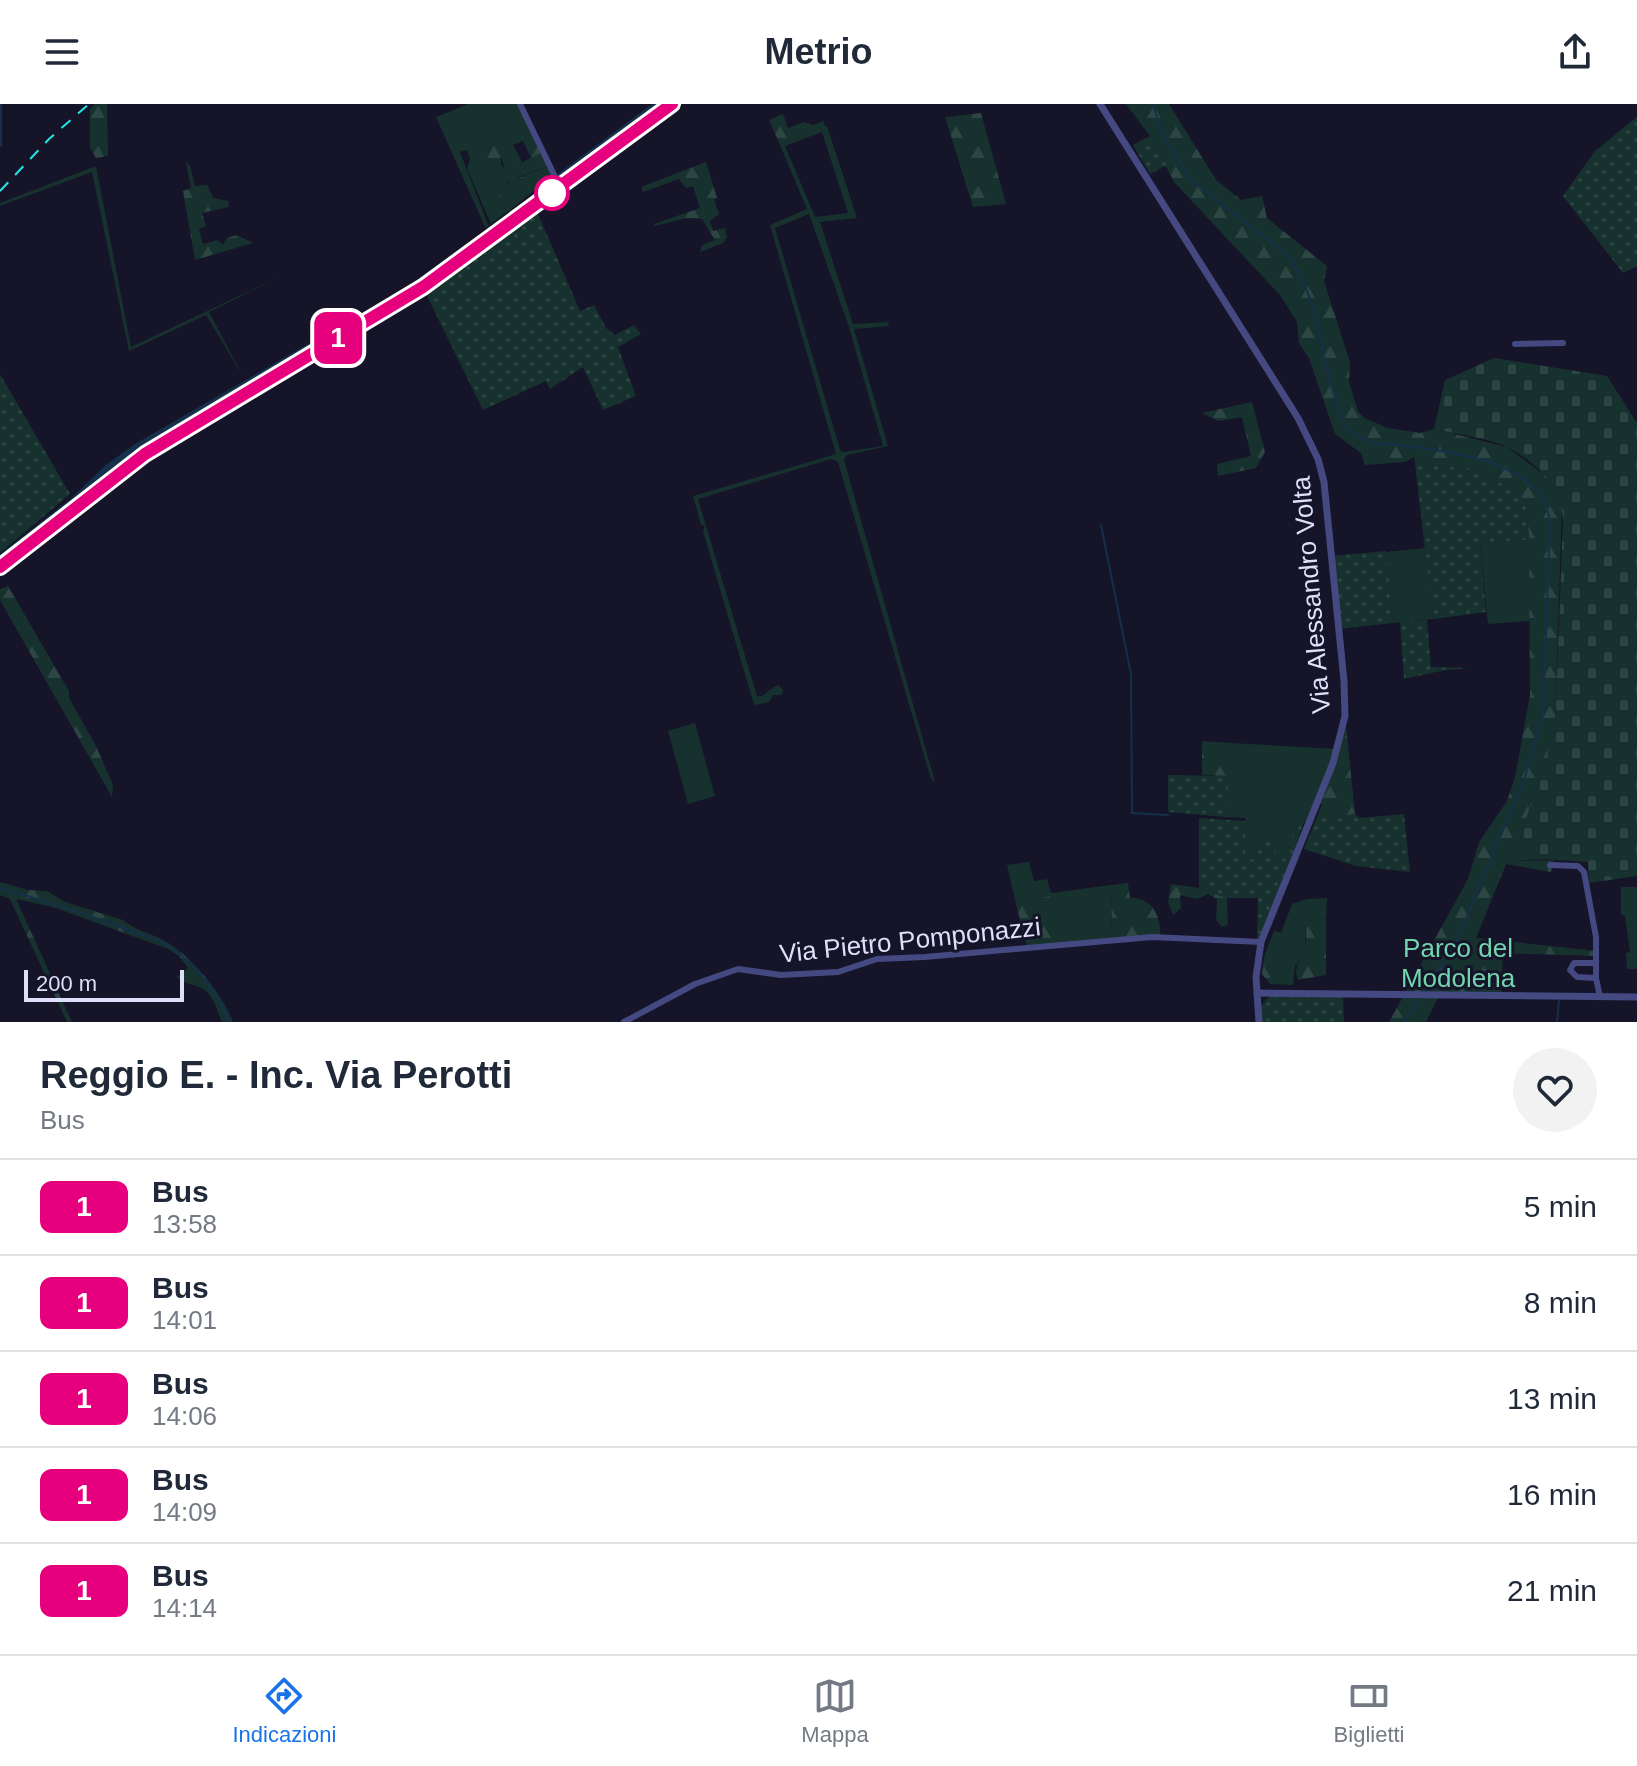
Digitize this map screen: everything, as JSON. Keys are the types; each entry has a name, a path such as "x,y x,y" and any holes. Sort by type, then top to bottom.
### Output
{"main road":[{"path":"0,567 145,454 423,287 557,181 672,104"}],"street":[{"path":"520,104 557,181"},
{"name":"Via Alessandro Volta","path":"1100,104 1172,219 1194,245 1200,262 1298,418 1318,459 1327,499 1345,716 1337,749 1261,942 1256,962 1259,1022"},
{"path":"1515,344 1563,343"},
{"path":"1550,865 1583,869 1596,937 1596,978 1600,997"},
{"name":"Via Pietro Pomponazzi","path":"624,1022 695,984 738,969 781,975 838,972 877,959 1152,937 1261,942"},
{"path":"1596,963 1574,963 1570,970 1574,976 1596,978"},
{"path":"1257,993 1637,997"}],"green space":[{"path":"95,104 107,104 108,156 96,158 90,148 90,109"},
{"path":"468,104 520,104 535,134 481,149 506,212 491,224 467,168 470,159 467,150 460,152 489,227 485,227 436,117"},
{"name":"Parco del Modolena","path":"1126,104 1169,104 1216,180 1241,200 1262,196 1267,218 1327,266 1324,281 1350,362 1349,382 1358,411 1364,418 1388,428 1420,433 1434,429 1507,447 1547,477 1562,502 1555,729 1513,861 1554,860 1551,872 1506,864 1476,938 1597,951 1597,956 1503,953 1501,995 1439,995 1426,1022 1389,1022 1468,879 1479,842 1507,801 1515,777 1530,695 1526,500 1467,468 1415,463 1414,457 1405,462 1365,465 1361,453 1335,434 1309,358 1299,343 1297,322 1280,295 1174,182 1150,136"},
{"path":"981,113 1006,204 973,207 945,117"},
{"path":"783,114 788,128 804,122 813,125 824,121 825,127 780,145 769,120"},
{"path":"1637,117 1637,266 1623,273 1563,196 1595,151"},
{"path":"827,126 857,218 820,222 853,324 888,322 889,326 854,329 888,446 847,455 844,460 935,782 931,779 838,462 831,459 698,499 757,696 779,685 783,690 781,695 773,695 769,702 754,705 703,531 705,525 701,525 693,496 836,454 770,225 807,209 780,145","holes":["822,132 848,213 815,217 785,146","809,214 849,327 883,446 840,450 775,228"]},
{"path":"535,134 543,152 531,158 523,141 513,145 522,162 520,168 512,167 504,155 501,156 501,164 509,178 507,184 512,186 518,178 550,166 554,174 506,213 480,149"},
{"path":"1150,136 1167,165 1150,174 1133,145"},
{"path":"543,152 550,166 518,177 514,185 509,186 501,156 504,155 514,168"},
{"path":"186,162 195,186 207,185 213,198 229,201 228,207 202,213 206,226 199,229 203,244 218,240 223,245 227,238 237,235 253,243 195,260 183,191 191,188"},
{"path":"706,162 719,214 710,221 713,231 725,228 727,237 723,243 700,252 702,245 715,240 702,219 687,218 654,224 700,208 693,186 686,188 679,179 643,192 641,187"},
{"path":"96,166 131,347 288,273 209,312 244,378 206,315 129,351 92,172 0,206 0,203"},
{"path":"538,214 580,311 594,305 606,328 615,335 634,325 641,334 618,347 636,396 603,410 583,367 550,389 546,381 483,410 426,294"},
{"path":"1494,358 1607,376 1637,423 1637,876 1589,883 1588,862 1545,859 1513,861 1555,729 1563,519 1552,486 1528,460 1499,444 1434,429 1445,380"},
{"path":"0,374 70,494 0,553"},
{"path":"1252,402 1265,452 1256,468 1218,476 1217,464 1251,456 1242,417 1218,421 1202,413"},
{"path":"1415,463 1467,468 1507,486 1526,500 1529,540 1480,544 1486,612 1433,619"},
{"path":"1529,540 1530,621 1488,624 1480,544"},
{"path":"1425,548 1433,619 1393,623 1386,552"},
{"path":"1386,551 1393,623 1339,629 1332,556"},
{"path":"8,586 69,691 69,698 96,746 113,785 112,797 0,600 0,589"},
{"path":"1427,620 1431,667 1470,668 1404,679 1400,622"},
{"path":"1345,716 1355,814 1332,818 1318,800"},
{"path":"695,723 715,796 688,804 668,731"},
{"path":"1202,741 1230,743 1229,776 1202,775"},
{"path":"1230,743 1337,749 1309,822 1299,822 1281,864 1264,832 1255,860 1244,861 1245,818 1226,817"},
{"path":"1168,775 1229,776 1226,817 1168,812"},
{"path":"1322,805 1332,818 1355,814 1359,818 1404,814 1410,872 1356,866 1304,849"},
{"path":"1199,818 1245,821 1245,861 1255,859 1264,831 1281,863 1299,822 1304,822 1261,942 1257,942 1258,898 1227,898 1199,888"},
{"path":"1029,862 1034,881 1047,879 1051,893 1111,885 1112,941 1066,945 1052,897 1016,904 1007,865"},
{"path":"0,882 28,890 47,891 65,902 123,920 173,946 204,975 222,999 233,1022 222,1022 205,990 177,977 188,968 179,956 168,949 53,907 16,899 72,1022 67,1022 10,899 0,895"},
{"path":"1128,883 1130,898 1145,901 1154,910 1160,938 1112,941 1111,885"},
{"path":"1171,884 1199,888 1227,898 1228,925 1222,927 1216,920 1217,899 1208,894 1197,899 1180,895 1181,908 1173,915 1168,902"},
{"path":"1621,887 1637,887 1637,969 1627,969 1626,953 1630,952 1625,916 1621,915"},
{"path":"1052,896 1066,945 1027,948 1016,904"},
{"path":"1327,898 1326,919 1306,921 1305,949 1297,965 1272,963 1292,904"},
{"path":"1326,919 1326,975 1298,980 1297,967 1306,945 1306,921"},
{"path":"1274,931 1285,933 1284,945 1273,955 1272,962 1295,965 1293,985 1270,984 1262,974 1264,957"},
{"path":"1276,993 1343,994 1344,1022 1259,1022 1262,1004"}],"waterway":[{"path":"1,104 1,146"},
{"path":"0,558 74,500 108,467 139,445 409,289 516,213 548,185 657,104"},
{"path":"1153,104 1162,133 1189,178 1287,255 1298,271 1313,307 1340,415 1350,431 1373,443 1461,455 1509,471 1529,483 1543,500 1550,522 1543,714 1525,777 1463,926 1449,956 1424,991"},
{"path":"1101,525 1131,674 1132,813 1168,815"},
{"path":"0,888 163,943 203,977 219,1000 228,1022"},
{"path":"1404,1022 1421,997"},
{"path":"1557,1022 1559,1001"}],"railway":[{"path":"0,191 49,139 89,104"}],"bus line":[{"name":"1","path":"0,567 121,471 171,436 423,287 672,104"}]}
